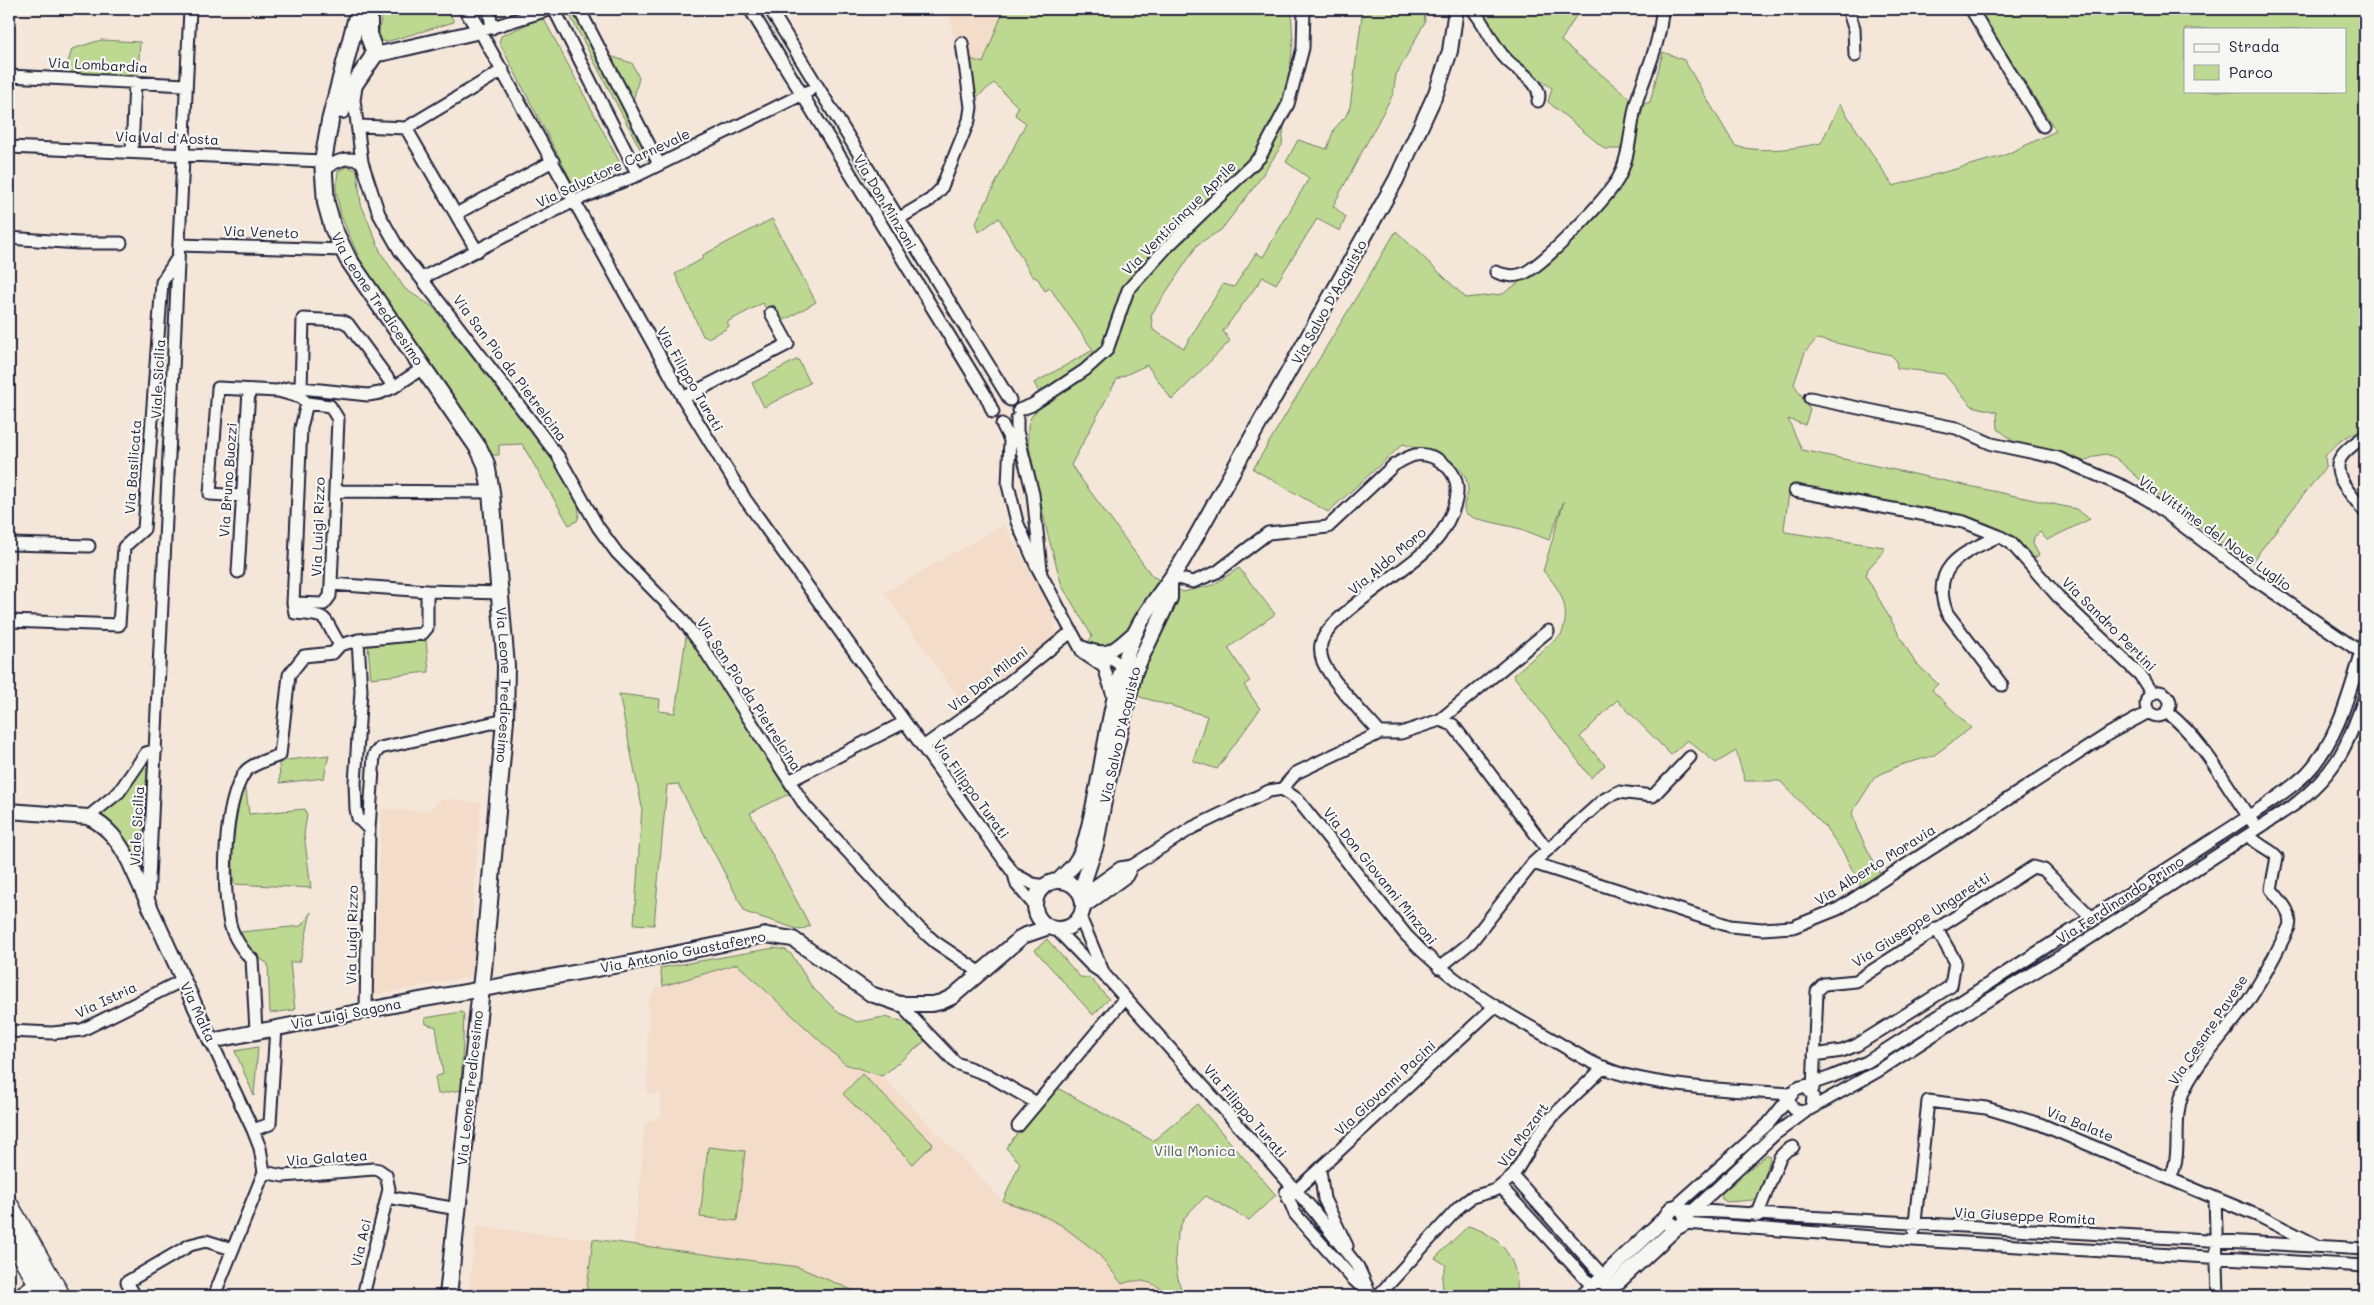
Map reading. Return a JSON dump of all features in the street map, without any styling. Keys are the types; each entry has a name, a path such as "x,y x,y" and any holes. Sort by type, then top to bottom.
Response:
{"main road":[{"path":"324,162 330,121 359,9"},
{"path":"324,162 346,98 370,54 369,9"},
{"path":"350,49 362,40 370,54"},
{"path":"350,49 354,63 370,54"},
{"name":"Via Leone Tredicesimo","path":"324,162 326,203 343,250 479,449 486,464 491,492 506,666 505,720 480,989 448,1296"},
{"path":"9,1205 38,1278"},
{"path":"9,1236 38,1278 61,1296"}],"street":[{"name":"Viale Sicilia","path":"148,903 190,9"},
{"path":"466,9 486,29"},
{"path":"486,29 489,9"},
{"path":"370,54 486,29 552,9 638,175"},
{"path":"579,9 659,164"},
{"name":"Via Don Minzoni","path":"750,9 986,396 996,420 1002,424 1010,440 1008,485 1017,522 1041,576 1071,632 1090,659 1104,666"},
{"name":"Via Don Minzoni","path":"770,9 1018,414 1017,431 1033,494 1041,576"},
{"name":"Via Venticinque Aprile","path":"1018,414 1085,370 1107,350 1128,290 1166,248 1260,157 1288,104 1303,48 1304,9"},
{"name":"Via Salvo D'Acquisto","path":"1080,904 1096,845 1138,628 1156,596 1172,579 1396,180 1436,93 1450,51 1456,9"},
{"path":"1472,9 1500,54 1536,86 1539,96 1538,101"},
{"path":"1496,272 1504,276 1514,276 1529,271 1597,207 1614,186 1626,160 1637,100 1645,82 1659,32 1662,9"},
{"path":"1848,9 1854,28 1856,56"},
{"path":"1971,9 2043,126"},
{"name":"Via Filippo Turati","path":"486,29 503,70 574,201 683,398 745,499 1014,874 1017,885 1035,909"},
{"path":"898,219 930,200 940,188 968,120 971,107 962,43"},
{"path":"358,126 406,128 503,70"},
{"name":"Via Lombardia","path":"9,76 186,85"},
{"name":"Via San Pio da Pietrelcina","path":"358,78 354,100 362,162 379,214 400,251 558,456 598,528 617,553 680,618 700,642 789,781 816,819 918,927 935,942 981,973"},
{"path":"132,152 135,82"},
{"name":"Via Salvatore Carnevale","path":"422,278 574,201 638,175 818,86"},
{"path":"406,128 477,251"},
{"name":"Via Val d'Aosta","path":"9,147 324,162"},
{"path":"324,162 331,165 344,159 352,158 362,162"},
{"path":"456,214 553,161"},
{"path":"9,238 78,243 121,242"},
{"name":"Via Veneto","path":"179,244 343,250"},
{"name":"Via Basilicata","path":"9,621 119,625 124,547 144,529 162,282 178,257"},
{"path":"683,398 788,344 771,313"},
{"path":"301,388 304,319 342,321 348,324 394,387"},
{"path":"242,496 210,494 218,388 277,390 301,388 368,395 380,393 394,387 423,368"},
{"name":"Via Bruno Buozzi","path":"238,572 249,390"},
{"path":"277,390 300,397 306,402 301,428 293,603 295,613 320,615 328,621 340,645"},
{"name":"Via Vittime del Nove Luglio","path":"1810,398 1956,428 1992,444 2058,458 2127,488 2150,501 2251,577 2363,654"},
{"path":"993,412 994,407 1001,401 1010,400"},
{"name":"Via Luigi Rizzo","path":"293,603 324,604 330,596 331,584 338,419 330,406 306,402"},
{"path":"1002,424 1010,424 1018,414"},
{"path":"2365,436 2345,452 2338,462 2342,482 2365,512"},
{"name":"Via Aldo Moro","path":"1172,579 1193,582 1217,572 1268,533 1328,528 1394,465 1404,459 1425,455 1444,464 1456,478 1458,488 1440,536 1334,624 1321,644 1321,656 1327,669 1380,733"},
{"path":"335,491 491,492"},
{"name":"Via Sandro Pertini","path":"1795,492 1964,522 1999,536 2011,544 2062,601 2140,675 2152,694"},
{"path":"1999,536 1965,553 1952,562 1942,584 1942,599 1947,613 2002,685"},
{"path":"9,544 89,546"},
{"name":"Via Salvo D'Acquisto","path":"1058,881 1073,866 1082,852 1114,699 1170,598 1172,579"},
{"path":"331,584 427,591 501,592"},
{"path":"256,1031 252,960 245,954 230,925 227,841 229,818 237,788 247,770 280,755 289,675 304,656 333,653 340,645 358,640 422,634 427,628 427,591"},
{"path":"1100,653 1113,649 1138,628"},
{"path":"1023,936 1052,928 1070,927 1080,904 1127,876 1132,866 1192,828 1269,791 1282,789 1296,773 1380,733 1401,733 1440,720 1548,631"},
{"name":"Via Don Milani","path":"923,747 981,705 1071,632"},
{"path":"358,640 361,690 355,783 356,809 358,818 369,829"},
{"name":"Via Ferdinando Primo","path":"1593,1293 1681,1216 1768,1124 1794,1092 1813,1082 1867,1062 2248,817 2306,774 2319,757 2360,678 2365,641"},
{"path":"1080,646 1112,658 1129,669"},
{"path":"1114,699 1104,666 1129,669"},
{"name":"Via Sandro Pertini","path":"2149,712 2146,705 2152,694 2159,692 2167,696 2170,705 2167,712 2194,738 2248,817 2250,835"},
{"name":"Via Ferdinando Primo","path":"1593,1293 1604,1277 1712,1192 1775,1134 1807,1111 1878,1072 1967,1013 2076,947 2250,835 2314,790 2346,749 2365,696"},
{"path":"2149,712 2156,716 2167,712"},
{"name":"Via Alberto Moravia","path":"1533,863 1714,922 1762,930 1793,926 1838,909 2110,733 2149,712"},
{"name":"Via Luigi Rizzo","path":"366,1010 369,829 372,760 376,751 389,746 505,720"},
{"path":"1440,720 1452,725 1547,849"},
{"path":"789,781 905,722"},
{"name":"Viale Sicilia","path":"88,817 119,792 146,753 156,750"},
{"path":"1439,968 1471,942 1533,863 1603,800 1618,792 1653,796 1690,758"},
{"name":"Via Don Giovanni Minzoni","path":"1282,789 1297,799 1406,935 1439,968 1494,1007 1586,1059 1624,1075 1687,1086 1794,1092"},
{"path":"9,811 88,817"},
{"name":"Via Malta","path":"88,817 98,822 114,836 129,862 254,1130 260,1148 264,1172"},
{"path":"2234,826 2250,835"},
{"name":"Via Cesare Pavese","path":"2170,1178 2175,1162 2177,1112 2182,1095 2190,1080 2240,1012 2284,938 2291,919 2271,889 2277,857 2274,852 2257,844 2250,835"},
{"name":"Via Giuseppe Ungaretti","path":"1813,1059 1817,991 1820,987 1824,984 1850,983 1856,980 2032,867 2044,870 2092,918"},
{"path":"1014,874 1033,884 1044,886 1058,881 1070,884 1080,904 1104,974"},
{"path":"1023,936 1035,909 1035,899 1044,886"},
{"path":"1035,909 1043,924 1052,928 1092,966 1104,974"},
{"path":"2104,910 2112,924"},
{"path":"1813,1059 1857,1045 1951,986 1955,961 1936,928"},
{"path":"2067,933 2076,947"},
{"name":"Via Antonio Guastaferro","path":"480,989 625,964 766,935 777,935 793,939 871,994 890,1002 932,1004 952,997 1023,936"},
{"name":"Via Filippo Turati","path":"1104,974 1280,1174 1292,1194"},
{"name":"Via Istria","path":"9,1031 52,1033 82,1030 183,980"},
{"name":"Via Luigi Sagona","path":"211,1041 480,989"},
{"path":"1018,1126 1125,998"},
{"path":"1960,1002 1967,1013"},
{"path":"904,1004 908,1013 956,1063 988,1075 1037,1103"},
{"name":"Via Giovanni Pacini","path":"1292,1194 1494,1007"},
{"path":"1943,1014 1950,1024"},
{"path":"254,1130 270,1124 276,1028"},
{"path":"1813,1059 1813,1104 1807,1111 1794,1109 1794,1092 1808,1076 1813,1059"},
{"name":"Via Mozart","path":"1378,1296 1459,1207 1472,1197 1501,1187 1513,1176 1538,1135 1553,1116 1604,1066"},
{"path":"1794,1092 1808,1089 1813,1096"},
{"name":"Via Balate","path":"1915,1225 1924,1120 1928,1101 1986,1108 2040,1124 2262,1217 2320,1247"},
{"path":"1757,1216 1780,1157 1786,1150 1793,1147"},
{"name":"Via Galatea","path":"264,1172 283,1176 379,1170 388,1179 387,1197"},
{"path":"1320,1170 1324,1199 1372,1296"},
{"path":"214,1296 264,1172"},
{"path":"1513,1176 1604,1277"},
{"path":"1501,1187 1593,1293"},
{"path":"1712,1192 1706,1204 1708,1208 1713,1211 1736,1215"},
{"path":"1292,1194 1358,1267"},
{"path":"1292,1194 1295,1214 1353,1279 1372,1296"},
{"path":"387,1197 458,1209"},
{"name":"Via Aci","path":"363,1296 387,1197"},
{"path":"2215,1198 2218,1296"},
{"path":"1681,1216 1784,1230 1913,1240 2365,1266"},
{"name":"Via Giuseppe Romita","path":"1681,1216 1757,1216 2365,1249"},
{"path":"1784,1230 1785,1218"},
{"path":"1913,1240 1915,1225"},
{"path":"1973,1243 1975,1228"},
{"path":"135,1296 127,1282 190,1245 206,1241 232,1249"},
{"path":"2318,1264 2320,1247"},
{"path":"17,1296 38,1278"}],"shaded area":[{"path":"948,9 1004,9 983,63 967,58 966,41 955,42"},
{"path":"1004,524 1054,616 1056,631 1049,645 966,708 884,593"},
{"path":"441,799 481,803 472,918 479,927 471,977 374,995 381,809 428,811"},
{"path":"737,964 845,1064 882,1076 1003,1201 1038,1213 1061,1225 1097,1252 1122,1284 1136,1281 1146,1282 1159,1288 1168,1296 866,1296 798,1267 634,1244 645,1123 662,1116 660,1093 647,1094 648,1000 658,987"},
{"path":"476,1226 593,1239 586,1296 468,1296"}],"green space":[{"path":"382,9 447,9 454,22 386,42 382,41 379,33"},
{"path":"1004,9 1291,9 1293,41 1282,145 1255,186 1221,230 1198,244 1151,315 1153,330 1184,348 1223,284 1234,287 1256,253 1263,257 1309,178 1286,162 1298,140 1327,149 1334,129 1346,116 1350,107 1362,15 1359,9 1424,9 1425,22 1396,75 1393,94 1333,206 1346,217 1340,231 1317,219 1276,284 1263,277 1223,331 1230,341 1172,400 1147,365 1117,379 1071,465 1152,576 1183,592 1213,585 1239,568 1275,614 1228,648 1250,681 1244,685 1260,709 1217,769 1193,761 1207,716 1140,697 1088,643 1092,636 1062,586 1047,532 1028,441 1028,428 1032,415 1045,403 1034,383 1093,350 1050,288 1045,291 1038,279 1032,276 999,218 979,232 976,222 1026,123 1015,115 1018,107 994,83 976,98 973,94 967,58 983,63"},
{"path":"1481,9 1580,9 1561,41 1632,100 1623,149 1605,149 1548,102 1552,88 1528,72 1504,51"},
{"path":"1978,9 2365,9 2365,428 2344,439 2325,456 2326,466 2250,564 2155,493 2116,458 2106,454 2095,456 2083,462 2013,441 1998,429 1997,412 1972,406 1944,374 1897,368 1896,360 1891,355 1817,339 1805,352 1794,384 1810,409 1805,425 1788,419 1802,450 2076,509 2090,519 2047,540 2040,532 2034,537 2033,544 2039,555 2035,558 2010,536 1988,524 1942,512 1795,486 1790,487 1785,532 1884,547 1884,551 1868,569 1866,576 1914,661 1938,684 1932,690 1971,728 1933,756 1900,765 1875,777 1852,813 1857,829 1880,874 1861,886 1843,852 1826,828 1780,781 1745,781 1736,751 1716,763 1687,740 1671,755 1617,700 1580,737 1605,765 1591,778 1513,675 1561,635 1564,626 1565,609 1563,600 1555,585 1543,571 1564,501 1549,540 1521,529 1474,518 1465,513 1464,504 1468,490 1466,479 1461,470 1454,463 1444,458 1403,444 1328,512 1253,469 1396,231 1466,298 1503,294 1527,276 1614,195 1628,162 1644,104 1650,102 1663,52 1684,60 1735,146 1756,149 1778,149 1821,143 1840,104 1893,186 2003,156 2056,131"},
{"path":"572,10 651,156 646,160 568,12"},
{"path":"541,18 545,21 621,165 620,170 581,189 575,188 499,42 501,36"},
{"path":"101,40 140,42 138,76 65,73 72,49"},
{"path":"609,57 632,63 639,78 633,101"},
{"path":"348,166 357,171 361,204 381,253 405,289 433,307 559,467 578,502 579,516 577,521 569,525 522,444 499,445 499,455 490,455 481,435 361,262 341,216 336,190 338,171"},
{"path":"772,219 816,302 783,321 774,305 766,309 763,303 727,322 729,326 726,329 708,338 703,336 675,274 704,258 703,255"},
{"path":"798,359 810,383 764,407 752,383"},
{"path":"686,637 689,637 789,794 750,813 810,926 800,930 745,912 678,784 667,785 654,925 634,924 642,807 619,694 660,699 659,711 675,713"},
{"path":"426,640 429,672 371,678 368,646"},
{"path":"329,755 324,778 280,783 279,761"},
{"path":"147,768 141,860 135,857 121,835 98,815 129,789 141,769"},
{"path":"242,790 246,790 249,814 305,809 307,815 304,834 311,888 234,884 234,837"},
{"path":"311,912 300,962 290,962 295,1010 270,1013 268,964 247,949 240,932 301,926"},
{"path":"1047,939 1080,977 1090,978 1109,999 1093,1015 1035,950"},
{"path":"774,948 786,950 792,955 812,987 839,1013 857,1022 884,1017 906,1022 925,1041 882,1076 845,1064 737,964 663,986 660,968"},
{"path":"461,1012 464,1014 461,1090 438,1094 435,1077 443,1074 436,1027 426,1024 425,1018"},
{"path":"258,1047 254,1096 235,1051"},
{"path":"862,1074 933,1144 913,1164 843,1094"},
{"name":"Villa Monica","path":"1054,1086 1153,1141 1197,1104 1276,1195 1249,1220 1206,1196 1189,1213 1184,1219 1177,1237 1175,1258 1178,1278 1184,1296 1168,1296 1159,1287 1147,1282 1135,1281 1122,1284 1097,1252 1061,1225 1038,1213 1003,1201 1020,1163 1006,1148"},
{"path":"708,1147 745,1151 737,1221 700,1217"},
{"path":"1766,1155 1769,1155 1770,1160 1758,1196 1754,1200 1727,1202 1722,1199 1721,1194"},
{"path":"1468,1226 1490,1236 1506,1252 1512,1261 1515,1272 1517,1296 1494,1296 1490,1292 1484,1296 1447,1296 1443,1292 1442,1278 1446,1265 1435,1258"},
{"path":"593,1239 798,1267 866,1296 586,1296"}]}
